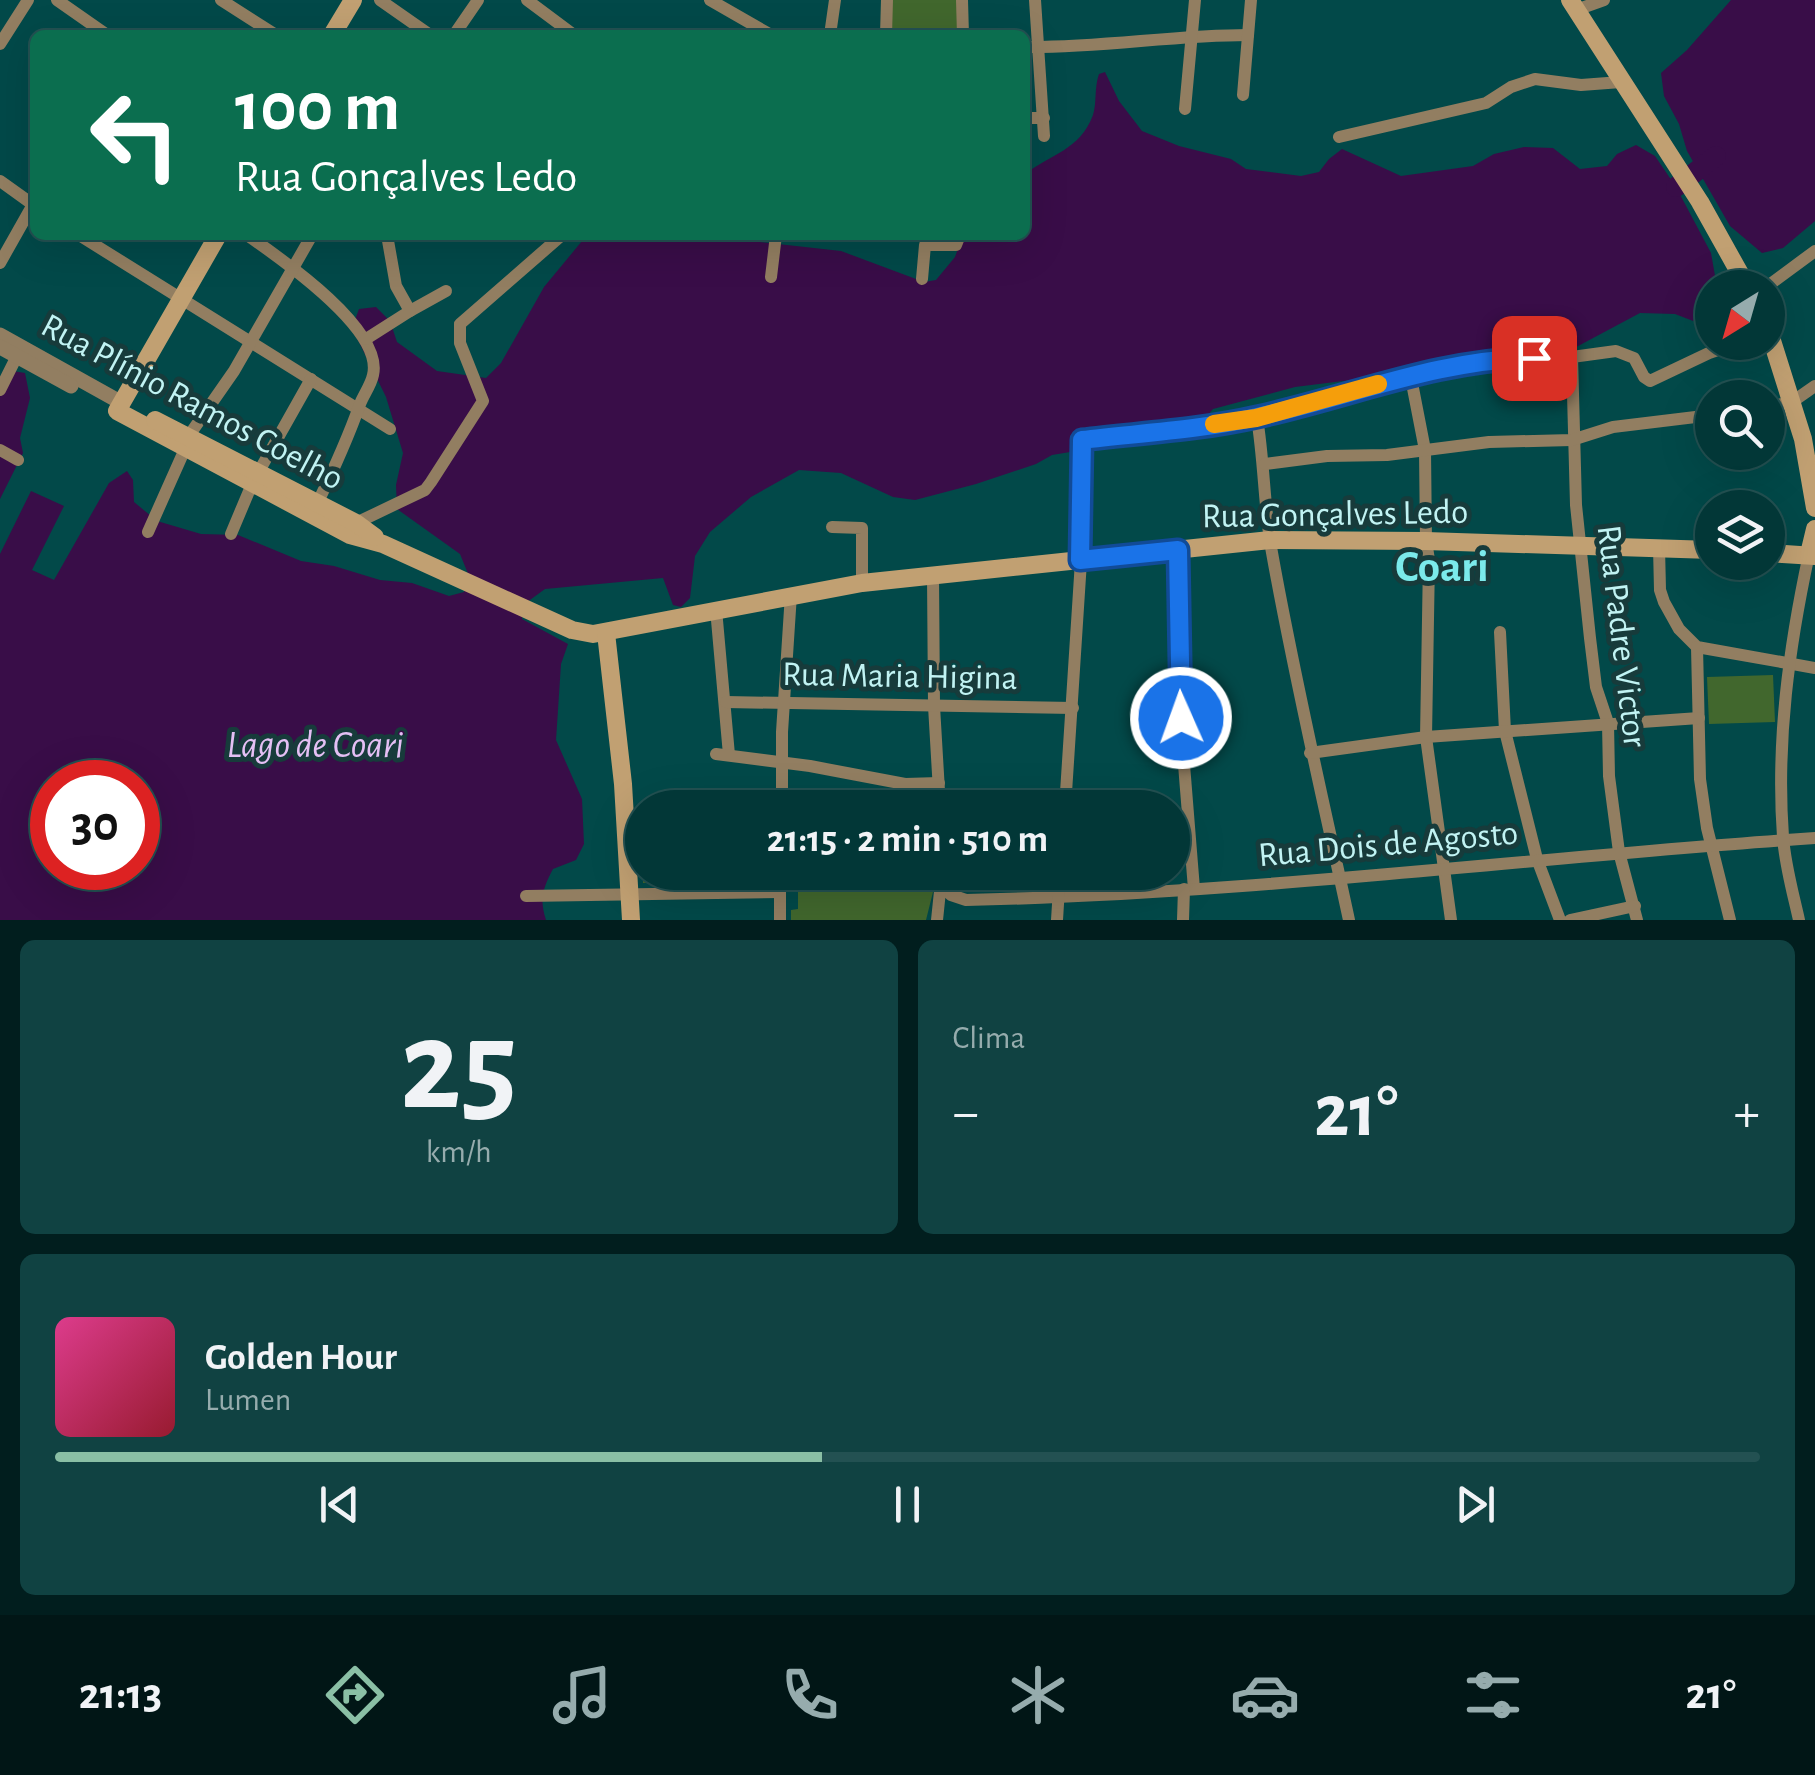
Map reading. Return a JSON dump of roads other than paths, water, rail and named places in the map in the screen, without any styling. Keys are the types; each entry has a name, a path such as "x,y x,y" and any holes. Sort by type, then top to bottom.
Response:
{"main road":[{"path":"335,30 353,0"},
{"path":"1573,5 1700,202 1738,270"},
{"path":"119,407 215,240"},
{"path":"1778,360 1809,437 1815,508"},
{"name":"Rua Plínio Ramos Coelho","path":"119,407 353,529"},
{"name":"Rua Plínio Ramos Coelho","path":"254,479 317,504 353,529"},
{"path":"353,529 572,630 606,633 623,784 631,920"},
{"path":"1785,553 1812,555 1815,529"},
{"name":"Rua Gonçalves Ledo","path":"606,633 862,583 1270,540 1695,549"}],"street":[{"path":"0,44 28,0"},
{"path":"57,0 100,30"},
{"path":"221,0 268,30"},
{"path":"380,0 423,30"},
{"path":"457,30 478,0"},
{"path":"526,0 567,30"},
{"path":"710,0 763,30"},
{"path":"831,30 835,0"},
{"path":"886,30 887,0"},
{"path":"962,0 963,30"},
{"path":"1035,0 1032,47 1044,136"},
{"path":"1185,109 1195,0"},
{"path":"1243,95 1251,0"},
{"path":"1573,5 1604,0"},
{"path":"1032,47 1142,42 1192,35 1248,35"},
{"path":"1339,137 1486,103 1511,87 1535,79 1581,85 1621,82"},
{"path":"1030,118 1044,118"},
{"path":"0,181 30,201"},
{"path":"0,263 30,211"},
{"path":"87,240 390,430"},
{"path":"254,240 294,268 352,323 366,339 374,372 317,504"},
{"path":"148,532 187,443 309,240"},
{"path":"388,240 396,286 410,311"},
{"path":"353,529 432,482 483,401 460,343 460,324 556,240"},
{"path":"770,277 775,240"},
{"path":"922,279 925,244 956,245 958,240"},
{"path":"1785,273 1815,251"},
{"path":"366,339 446,291"},
{"name":"Rua Plínio Ramos Coelho","path":"0,336 119,407"},
{"name":"Rua Plínio Ramos Coelho","path":"0,348 119,407"},
{"path":"1066,790 1080,560 1082,440 1256,418 1356,389 1500,358 1572,357 1616,351 1634,358 1650,381 1695,359"},
{"path":"0,390 16,356"},
{"name":"Rua Padre Victor","path":"1572,357 1572,440 1596,686 1608,724 1609,776 1619,852 1636,913"},
{"path":"1411,378 1425,450 1426,541 1430,560 1426,737 1451,920"},
{"path":"230,534 254,479 311,379"},
{"path":"1785,403 1815,386"},
{"path":"1264,464 1489,442 1572,440 1613,427 1695,417"},
{"path":"1256,418 1270,540 1310,753 1349,920"},
{"path":"0,450 18,460"},
{"path":"832,526 862,528 862,583"},
{"path":"1658,547 1664,602 1679,630 1697,647 1815,668"},
{"path":"1178,550 1185,790"},
{"path":"1798,920 1783,840 1782,781 1788,664 1812,555"},
{"path":"933,576 939,790"},
{"path":"782,790 791,594"},
{"path":"716,610 726,702 722,754 905,784 939,783"},
{"path":"1500,632 1505,731 1537,860 1560,920"},
{"path":"1697,647 1700,779 1730,920"},
{"name":"Rua Maria Higina","path":"726,702 1073,708"},
{"path":"1310,753 1426,737 1699,718"},
{"name":"Rua Dois de Agosto","path":"1190,889 1340,880 1619,852 1815,838"},
{"path":"937,919 942,890"},
{"name":"Rua Dois de Agosto","path":"945,890 966,900 1170,890"},
{"path":"1057,920 1058,890"},
{"path":"1184,920 1189,890"},
{"path":"526,896 780,892 780,920"},
{"name":"Rua Dois de Agosto","path":"937,919 966,900"},
{"path":"1570,920 1636,913"}],"water":[{"path":"1731,0 1815,0 1815,221 1783,248 1762,253 1730,226 1687,151 1679,124 1664,96 1661,73"},
{"name":"Lago de Coari","path":"1105,72 1119,101 1142,131 1179,146 1231,159 1246,169 1301,176 1319,172 1342,149 1401,176 1473,166 1494,154 1524,147 1553,148 1580,169 1607,166 1617,154 1636,145 1655,156 1676,187 1711,253 1714,270 1695,270 1695,322 1675,314 1640,313 1565,353 1552,369 1526,373 1488,359 1454,356 1359,379 1295,387 1213,409 1190,435 1165,442 1148,439 1052,455 976,484 915,500 893,497 841,473 799,470 751,497 710,532 695,556 690,598 681,607 673,605 663,578 545,589 523,605 522,619 568,644 561,664 556,740 582,799 584,844 576,860 553,869 543,900 546,920 0,920 0,554 31,491 64,506 32,570 54,580 109,483 127,471 133,480 134,502 157,521 201,534 238,535 301,561 380,580 412,583 449,596 464,592 469,576 460,554 397,509 396,485 403,453 386,397 352,328 359,309 376,307 390,321 397,342 437,371 486,378 501,363 544,287 583,240 741,240 841,251 924,282 936,280 955,257 961,240 1030,240 1030,171 1081,136 1095,106 1099,74"},
{"path":"13,371 25,373 30,398 20,438 23,453 0,499 0,379"}],"waterway":[{"path":"1676,187 1716,156"}],"district":[{"name":"Coari","path":"1442,565"}]}
